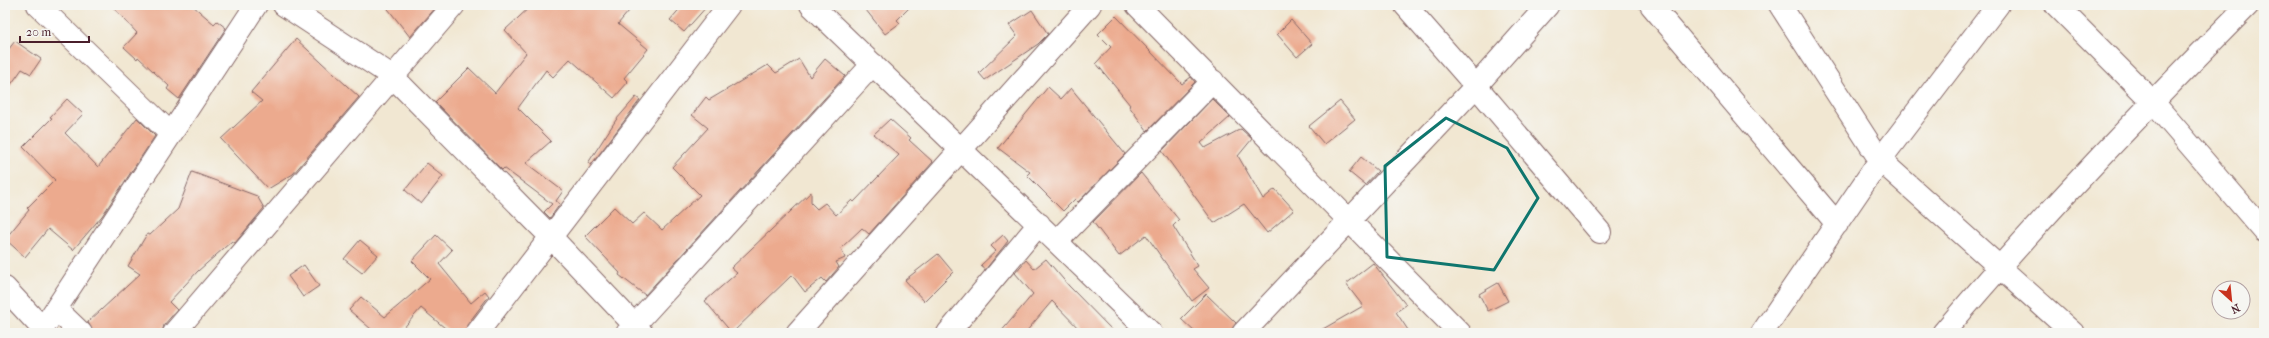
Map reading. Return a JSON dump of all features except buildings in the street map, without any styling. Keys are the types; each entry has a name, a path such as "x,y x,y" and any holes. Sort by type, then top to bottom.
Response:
{"street":[{"path":"38,5 171,134"},
{"path":"5,288 41,331 256,5"},
{"path":"284,5 392,76 551,237 634,330 873,64"},
{"path":"174,333 454,5"},
{"path":"477,333 729,5"},
{"path":"811,5 1151,333"},
{"path":"797,333 1090,5"},
{"path":"1137,5 1460,333"},
{"path":"1405,5 1600,232"},
{"path":"1243,333 1476,86 1548,5"},
{"path":"1651,5 1837,224"},
{"path":"1780,5 1880,160 2073,333"},
{"path":"1766,331 1880,160 1998,5"},
{"path":"2056,5 2152,102 2264,231"},
{"path":"1943,333 1998,267 2152,102 2248,5"},
{"path":"1057,241 1213,81"},
{"path":"948,333 1039,224"},
{"path":"56,309 81,333"}],"highlighted area":[{"path":"1446,118 1507,148 1538,198 1494,270 1387,257 1385,166"}]}
